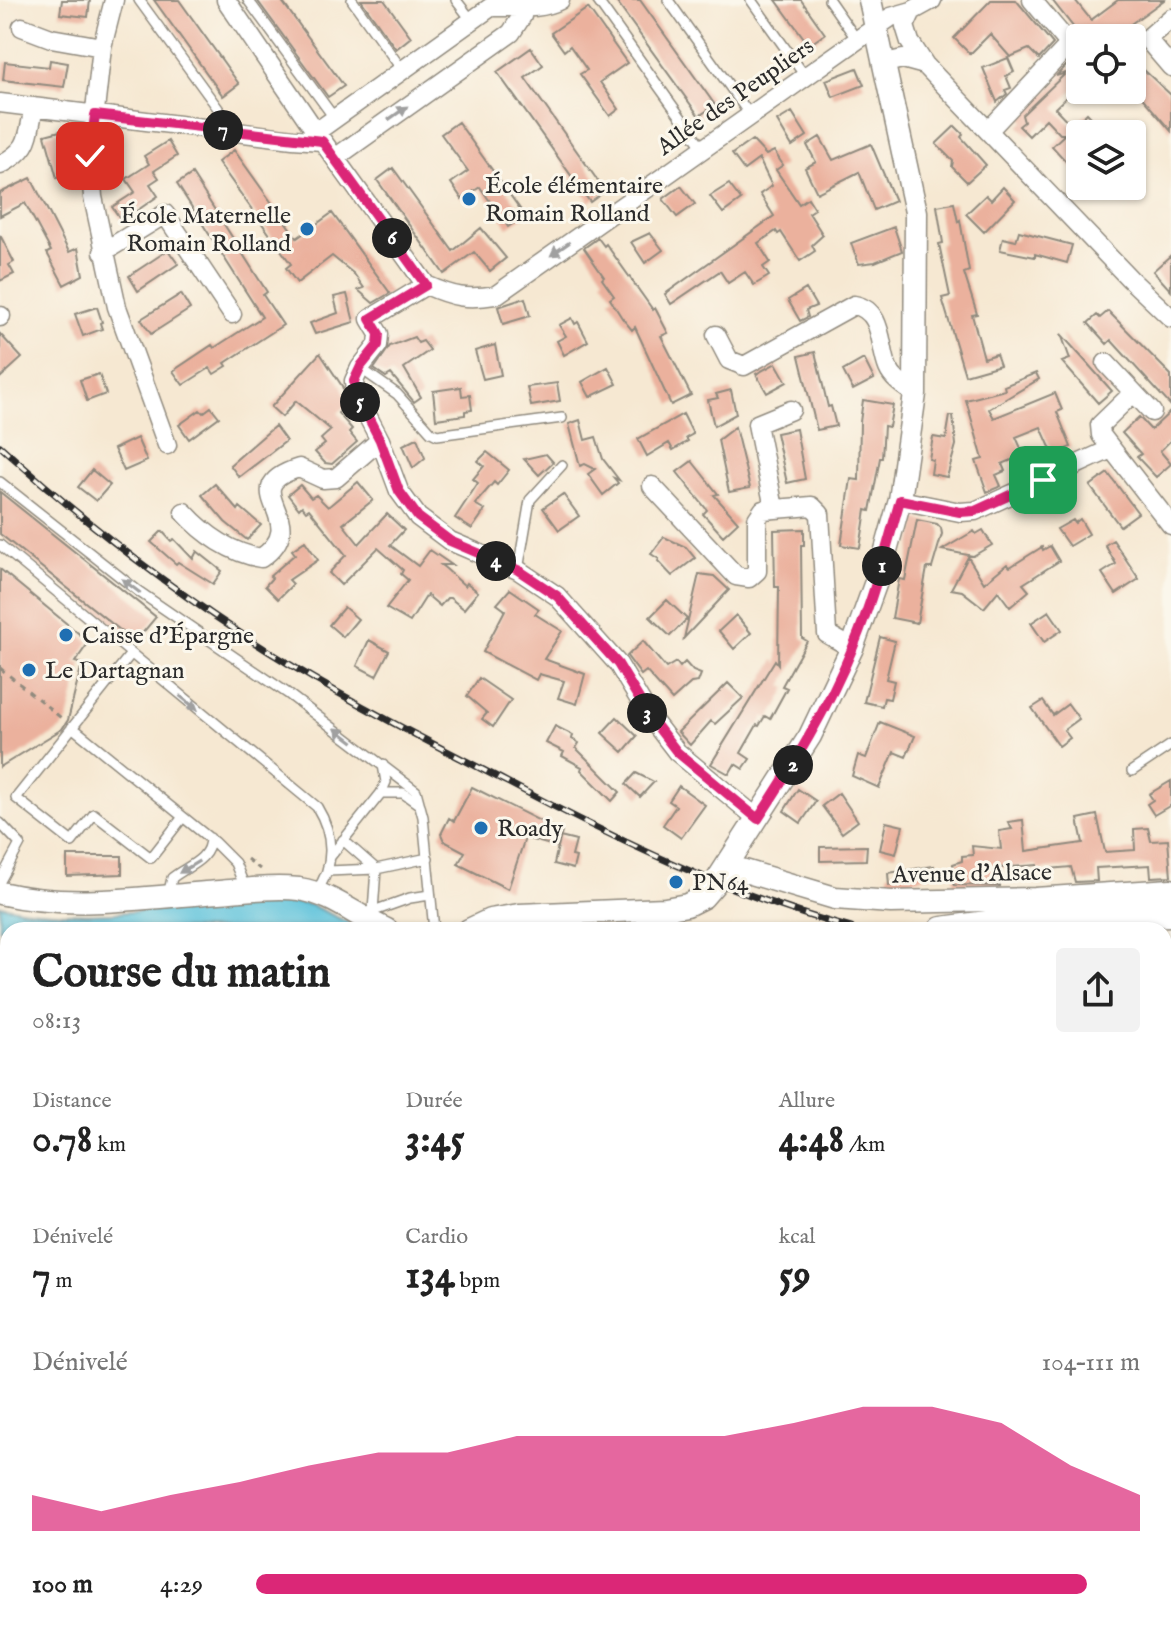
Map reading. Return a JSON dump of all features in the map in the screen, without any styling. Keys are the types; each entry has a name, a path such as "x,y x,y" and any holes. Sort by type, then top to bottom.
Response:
{"main road":[{"path":"1002,922 1040,917 1171,913"}],"street":[{"path":"114,0 102,47 90,156 93,197 117,307 167,445"},
{"path":"0,103 234,132 319,136 335,119 491,7 522,3 543,8 560,0"},
{"path":"486,922 519,915 665,909 687,905 703,897 728,866 810,736 852,648 881,568 900,500 915,394 916,212 885,63 871,34 870,0"},
{"name":"Allée des Peupliers","path":"426,285 448,295 471,299 496,295 702,147 871,34 891,17 912,11 932,0"},
{"path":"988,131 1067,47 1065,39 1032,0"},
{"path":"237,2 319,136 426,285 370,319 379,334 378,345 354,381 355,392 380,440 399,491 418,517 450,541 518,570 557,596 618,664 650,717 677,752 752,828 777,879"},
{"path":"335,158 511,33 522,16 522,3"},
{"path":"912,11 905,26 920,57"},
{"path":"1171,18 1147,39 1171,67"},
{"path":"22,27 51,38 102,47"},
{"path":"871,34 893,35 920,57 1171,318"},
{"path":"885,63 920,57"},
{"path":"0,165 19,154 26,141 34,107"},
{"path":"103,252 165,214 232,314"},
{"path":"716,335 729,360 744,366 854,305 862,307 872,315 881,336 888,368 899,383 915,394"},
{"path":"1106,363 1152,412"},
{"path":"1133,393 1100,425 1101,435 1171,525"},
{"path":"774,508 757,424 791,410"},
{"path":"184,512 200,529 243,555 261,558 275,548 282,534 282,524 270,497 274,482 283,472 299,468 323,479 336,478 380,440"},
{"path":"900,500 960,512 975,511 1111,449"},
{"path":"652,486 736,576 749,578 757,571 757,519 763,510 812,506 820,514 827,634 852,648"},
{"name":"Avenue d'Alsace","path":"728,866 835,898 891,902 1035,899 1171,890"},
{"path":"0,893 46,901 86,902 299,889 332,899 375,922"}],"lane":[{"path":"139,0 234,132"},
{"path":"352,0 403,71"},
{"path":"456,0 472,21"},
{"path":"597,0 702,147"},
{"path":"668,0 750,115"},
{"path":"751,0 805,76"},
{"path":"829,0 871,34"},
{"path":"237,2 335,119"},
{"path":"360,368 390,388 437,435 562,418"},
{"path":"518,570 530,500 562,465"},
{"path":"0,482 156,604 287,693 416,791 428,858 433,922"},
{"path":"0,545 317,807 325,820 330,857 328,871 314,894"},
{"path":"130,655 16,798 72,842 94,814 151,858 183,817"},
{"path":"72,727 210,838 235,863 246,890"},
{"path":"1132,771 1171,745"},
{"path":"330,857 381,793 386,782 383,765"},
{"path":"381,793 403,793 420,805"},
{"path":"0,823 20,844 0,881"},
{"path":"168,896 172,878 201,859 210,845 210,838"},
{"path":"343,840 376,869 377,922"},
{"path":"328,871 376,869 428,858"},
{"path":"378,922 410,898 430,895"}],"path":[{"path":"0,668 67,723 62,730"},
{"path":"241,853 261,870"}],"water":[{"path":"270,899 311,905 347,922 0,922 0,905 67,913 135,912"}],"building":[{"path":"62,0 90,0 88,17 60,14"},
{"path":"154,0 179,0 239,84 223,96"},
{"path":"257,0 281,0 344,86 328,97"},
{"path":"361,0 384,0 411,37 396,49"},
{"path":"615,0 640,0 715,105 699,116"},
{"path":"776,0 801,0 825,34 809,45"},
{"path":"991,0 1016,0 1053,44 1039,59 1029,49 1010,57 990,34 970,54 954,38"},
{"path":"1052,0 1075,0 1091,20 1118,0 1164,0 1131,24 1071,24"},
{"path":"588,8 627,63 600,82 619,109 610,116 580,74 587,70 570,46 564,51 551,33"},
{"path":"531,48 543,65 525,78 605,191 590,202 497,72"},
{"path":"1008,58 1014,72 1006,76 1011,88 1005,90 1007,94 997,102 983,68"},
{"path":"50,60 68,63 64,87 3,80 5,62 49,67"},
{"path":"857,68 864,85 833,97 826,80"},
{"path":"1146,72 1171,95 1171,131 1146,102"},
{"path":"1066,73 1066,97 1055,108 1066,120 1066,162 1052,146 1065,134 1060,134 1046,119 1029,136 1019,126 1024,122 1022,115"},
{"path":"792,112 807,136 792,146 777,121"},
{"path":"1087,113 1094,120 1080,120"},
{"path":"458,122 525,216 508,227 480,187 462,199 451,183 468,171 441,134"},
{"path":"955,126 986,165 967,182 952,167 953,161 936,144"},
{"path":"60,131 72,174 57,178 45,135"},
{"path":"820,137 833,160 871,144 895,201 874,210 859,172 817,193 805,168 816,162 807,145"},
{"path":"752,140 766,155 774,151 783,165 776,170 799,204 808,198 815,209 809,213 823,235 812,245 815,251 800,261 781,232 778,234 776,231 758,243 770,262 763,267 769,276 754,285 745,272 728,283 720,271 671,304 665,294 774,216 760,194 772,186 759,159 744,170 732,154"},
{"path":"168,141 177,156 154,171 159,178 150,184 158,196 122,221 112,207 135,192 126,179 149,164 144,156"},
{"path":"234,150 297,238 332,213 390,293 373,303 358,290 364,288 354,274 332,256 297,283 286,268 291,264 218,162"},
{"path":"393,168 453,251 481,228 506,258 490,271 474,252 444,274 377,180"},
{"path":"192,174 267,292 263,295 283,325 225,363 227,366 214,374 210,368 183,385 173,371 262,317 177,184"},
{"path":"31,178 69,252 78,248 83,275 64,285 47,253 51,251 25,203 0,216 0,193"},
{"path":"729,184 741,200 723,213 710,196"},
{"path":"681,186 695,204 677,217 663,199"},
{"path":"1003,187 1015,200 984,232 966,214 986,195 991,200"},
{"path":"954,203 969,271 964,273 977,314 972,315 984,358 996,354 1000,365 965,375 942,298 950,296 939,244 943,243 937,206"},
{"path":"894,227 902,251 875,262 859,264 851,243"},
{"path":"1019,231 1072,245 1067,263 1035,254 1035,257 1000,250 1003,238 1016,241"},
{"path":"650,233 663,250 645,263 631,242"},
{"path":"0,235 14,262 9,265 14,274 0,281"},
{"path":"598,238 604,246 606,244 653,310 655,308 668,333 661,336 691,395 671,405 635,327 632,330 622,318 610,299 614,296 602,279 604,277 584,248"},
{"path":"168,250 178,264 138,291 129,276"},
{"path":"1171,255 1171,291 1153,271"},
{"path":"806,289 816,306 806,310 808,317 800,321 788,300"},
{"path":"181,294 190,309 151,334 141,319"},
{"path":"347,294 354,322 315,334 310,323 338,313 334,297"},
{"path":"525,298 530,316 503,324 498,307"},
{"path":"97,307 102,329 83,336 75,314"},
{"path":"1108,311 1171,375 1171,406 1111,340 1107,344 1088,323"},
{"path":"572,318 575,324 578,322 588,341 564,355 557,341 566,336 559,325"},
{"path":"0,334 22,358 0,378"},
{"path":"1061,334 1112,391 1098,403 1062,362 1070,359"},
{"path":"414,337 418,343 423,341 430,350 404,368 421,397 414,402 391,374 386,377 374,369 390,346"},
{"path":"495,345 501,375 483,379 475,351"},
{"path":"815,352 828,407 831,406 836,426 817,430 799,356"},
{"path":"320,353 342,386 348,404 338,413 352,429 349,432 357,442 332,464 325,463 315,452 325,444 321,439 331,430 296,401 282,417 271,407"},
{"path":"864,359 874,379 853,390 843,371"},
{"path":"776,363 787,382 767,393 756,374"},
{"path":"608,367 617,384 590,397 582,382"},
{"path":"1036,373 1039,379 989,409 994,418 1055,393 1062,410 1057,412 1071,447 1053,454 1041,427 1016,437 1024,455 1002,464 1005,471 996,475 1001,486 987,492 976,461 983,459 966,400 1005,390 1004,386"},
{"path":"99,374 106,394 87,401 80,380"},
{"path":"557,383 560,401 531,406 527,387"},
{"path":"461,387 462,396 470,395 472,410 465,411 465,415 436,419 433,391"},
{"path":"731,390 736,414 714,426 708,400"},
{"path":"863,400 893,405 889,427 884,426 882,458 870,511 866,510 860,548 841,545 851,479 859,480"},
{"path":"211,407 219,417 189,439 179,425 200,410 203,413"},
{"path":"1171,411 1171,440 1160,451 1171,464 1156,477 1137,457 1141,454 1122,433 1139,417 1151,430"},
{"path":"683,414 693,434 686,438 688,441 673,450 669,443 647,456 638,439"},
{"path":"950,416 953,416 956,445 947,477 931,474 933,460 929,459 933,437 946,439"},
{"path":"580,420 585,440 596,437 603,459 619,480 614,478 618,483 603,495 588,474 595,469 585,464 580,466 569,424"},
{"path":"275,426 286,441 239,477 230,465"},
{"path":"735,427 750,488 729,492 718,440"},
{"path":"796,429 805,479 787,483 776,433"},
{"path":"137,438 147,461 124,471 114,449"},
{"path":"417,438 425,458 413,468 403,445"},
{"path":"487,452 509,470 475,504 485,510 472,529 455,518 478,483 473,479 484,466 478,461"},
{"path":"546,454 553,462 539,475 524,459"},
{"path":"692,461 718,494 714,495 738,522 723,536 703,514 707,510 677,472"},
{"path":"92,470 110,485 96,501 78,487"},
{"path":"1108,473 1138,513 1120,526 1090,486"},
{"path":"358,482 373,500 343,524 359,544 387,514 404,530 390,545 418,566 430,550 452,565 441,565 465,586 467,583 478,592 464,609 450,598 440,606 427,595 410,622 386,608 408,580 401,574 403,570 378,548 341,585 329,573 346,555 309,509 306,511 302,506 299,509 288,495 300,485 311,498 316,495 328,507"},
{"path":"215,484 238,510 240,507 261,525 247,540 225,522 202,495"},
{"path":"0,492 156,617 135,642 0,534"},
{"path":"563,494 579,516 559,530 543,508"},
{"path":"1080,519 1089,534 1069,546 1057,529"},
{"path":"917,520 937,524 942,534 932,568 927,568 917,623 892,618 899,579 905,580"},
{"path":"804,529 804,545 801,545 802,638 807,641 782,686 787,688 770,719 765,716 757,725 741,753 750,759 743,769 735,764 729,774 711,764 775,660 778,664 779,587 775,587 774,530"},
{"path":"983,530 992,545 973,556 942,550 974,531 976,534"},
{"path":"162,531 193,559 197,551 222,571 213,584 178,562 176,564 151,542"},
{"path":"664,537 686,547 695,558 672,576 651,554"},
{"path":"1113,540 1139,579 1116,594 1102,573 1116,564 1105,545"},
{"path":"305,541 318,560 289,580 293,584 278,599 265,586 272,578 270,576 295,554 292,550"},
{"path":"1050,546 1059,561 1023,584 1029,591 1010,607 998,591 984,608 962,591 951,589 968,557 984,583 1007,564 1010,567 1042,547 1043,550"},
{"path":"0,569 89,642 75,662 82,664 68,720 62,729 0,767"},
{"path":"699,574 714,576 729,590 684,638"},
{"path":"510,589 539,609 535,614 562,631 544,659 585,674 577,704 558,698 564,681 539,674 536,680 483,652 505,610 497,604"},
{"path":"667,600 687,619 670,636 650,617"},
{"path":"344,607 358,619 343,637 329,625"},
{"path":"1049,611 1062,630 1044,642 1031,623"},
{"path":"736,615 751,633 734,649 719,631"},
{"path":"880,637 895,641 886,679 894,681 890,699 884,698 882,706 864,702"},
{"path":"369,640 389,651 376,676 357,666"},
{"path":"643,641 666,668 676,662 680,667 685,662 701,674 698,682 691,683 672,700 646,671 641,675 627,656"},
{"path":"479,678 511,700 493,727 482,719 487,713 467,696"},
{"path":"728,683 743,698 715,724 711,721 690,745 678,732"},
{"path":"1043,701 1053,715 1068,704 1079,719 1064,730 1070,738 1059,746 1032,708"},
{"path":"617,717 637,736 623,752 602,733"},
{"path":"880,722 915,736 906,757 894,752 879,788 852,776 858,755 866,758"},
{"path":"555,726 573,735 572,739 579,743 576,748 620,792 612,801 581,770 582,767 562,756 564,752 546,743"},
{"path":"636,773 654,782 640,797 626,784"},
{"path":"1171,781 1171,805 1154,815 1147,804 1153,800 1149,794"},
{"path":"679,786 705,805 681,838 663,825 676,806 669,801"},
{"path":"472,787 562,832 558,847 525,838 508,889 458,864 465,852 444,841 441,834 449,818 454,821"},
{"path":"798,789 816,801 801,823 784,811"},
{"path":"839,793 858,821 842,833 822,806"},
{"path":"1097,815 1105,852 1135,850 1134,829 1148,828 1151,841 1168,840 1171,876 1151,877 1150,865 1096,868 1097,881 1075,882 1071,867 1037,870 1037,865 999,868 1000,886 954,885 953,864 962,861 962,856 973,855 972,846 1001,849 999,831 1012,829 1008,822 1023,820 1026,851 1083,843 1078,819"},
{"path":"886,822 903,826 896,854 880,850"},
{"path":"560,837 576,841 573,869 554,864"},
{"path":"867,846 866,860 820,861 820,847"},
{"path":"67,856 122,856 122,874 67,876"},
{"path":"934,866 936,874 889,886 888,873"}],"railway":[{"path":"0,446 103,534 176,589 251,640 343,695 632,845 718,883 830,922"}],"place":[{"name":"École élémentaire Romain Rolland","path":"469,199"},
{"name":"École Maternelle Romain Rolland","path":"307,229"},
{"name":"Caisse d'Épargne","path":"66,635"},
{"name":"Le Dartagnan","path":"29,670"},
{"name":"Roady","path":"481,828"},
{"name":"PN64","path":"676,882"}],"route":[{"path":"90,156 95,115 322,141 426,285 370,319 379,334 378,345 361,366 354,381 355,392 380,440 399,491 418,517 450,541 518,570 557,596 618,664 650,717 677,752 758,819 810,736 852,648 881,568 900,500 960,512 975,511 1043,480"}]}
